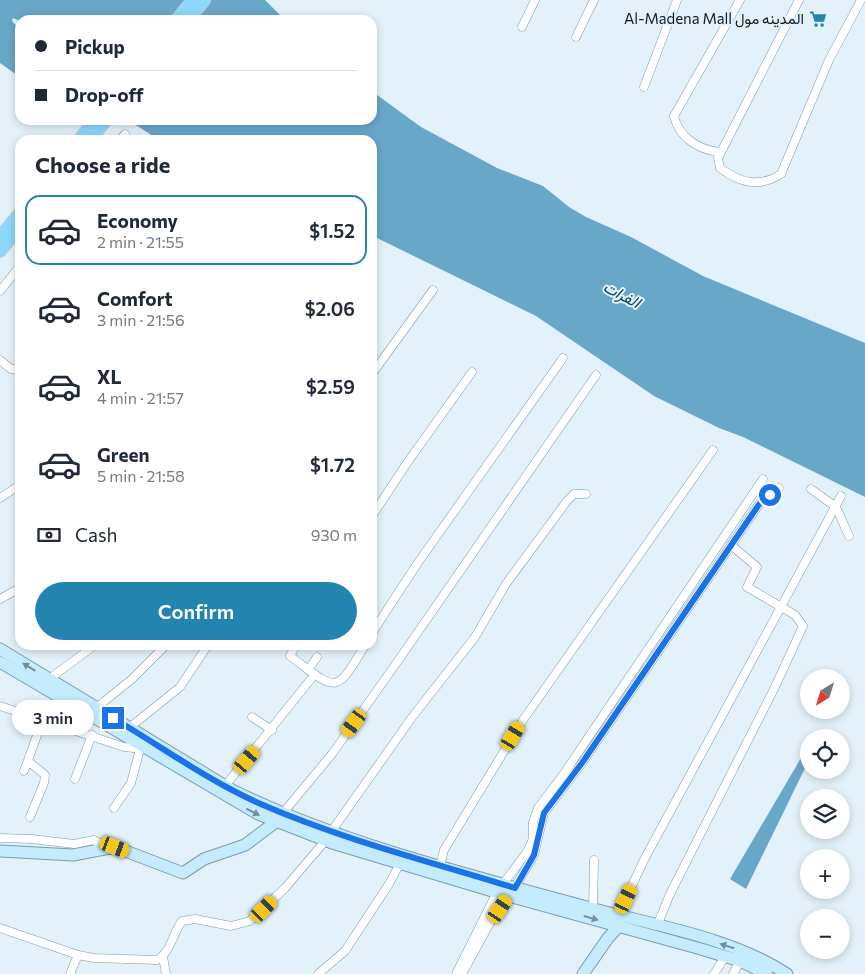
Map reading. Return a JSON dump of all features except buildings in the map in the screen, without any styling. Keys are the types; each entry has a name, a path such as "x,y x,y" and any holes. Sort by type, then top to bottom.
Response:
{"main road":[{"path":"181,15 193,0"},
{"path":"192,15 204,0"},
{"path":"83,135 91,125"},
{"path":"94,135 102,125"},
{"path":"0,237 15,219"},
{"path":"0,252 15,233"},
{"path":"0,649 129,728 174,761 258,814 280,817"},
{"path":"0,662 142,749 174,761 225,786 280,817 400,863 434,867"},
{"path":"0,851 73,855 115,847 183,873 204,859 245,845 280,817"},
{"path":"329,836 506,890 619,921 740,961 767,974"},
{"path":"506,890 593,909 619,921 657,926 736,949 787,974"},
{"path":"583,974 619,921"}],"street":[{"path":"522,27 535,0"},
{"path":"576,37 594,0"},
{"path":"644,87 678,0"},
{"path":"720,152 706,150 691,142 677,127 674,116 740,0"},
{"path":"799,0 720,152 718,158 720,168 737,179 758,183 768,181 781,174 830,60 861,0"},
{"path":"0,291 15,272"},
{"path":"377,367 433,290"},
{"path":"377,625 417,564 563,358"},
{"path":"0,360 12,369 15,369"},
{"path":"377,508 472,372"},
{"path":"280,817 332,754 596,375"},
{"path":"434,867 523,720 713,450"},
{"path":"456,974 527,852 533,839 533,822 538,808 563,775 763,479"},
{"path":"0,498 15,488"},
{"path":"462,974 506,890 534,855 544,813 582,763 760,503 779,488"},
{"path":"811,489 836,507 848,536"},
{"path":"166,974 163,957 174,931 182,921 195,919 231,926 250,921 285,888 329,836 412,716 474,637 506,584 567,501 574,494 586,494"},
{"path":"619,921 645,858 841,496"},
{"path":"657,926 670,894 775,687 803,626 795,615 747,587 757,567 731,545"},
{"path":"0,599 15,591"},
{"path":"49,679 88,650"},
{"path":"96,708 132,679 161,650"},
{"path":"129,728 180,687 205,650"},
{"path":"293,650 290,656 326,682 339,684 346,678 362,650"},
{"path":"225,786 272,730 312,672 317,657"},
{"path":"0,706 124,747 142,749 131,783 114,808"},
{"path":"252,717 272,730"},
{"path":"24,771 29,762 43,719"},
{"path":"75,779 92,735"},
{"path":"29,762 45,775 44,783 30,818"},
{"path":"0,838 74,844 94,840 107,847"},
{"path":"38,853 44,841"},
{"path":"593,909 594,860"},
{"path":"318,974 345,951 389,884 400,863"},
{"path":"0,928 78,955 94,958 157,960 163,957"},
{"path":"70,974 78,955"},
{"path":"714,974 725,957"},
{"path":"733,974 740,961"}],"water":[{"path":"0,0 265,0 280,15 15,15 15,19 13,18 12,21 15,24 15,74 0,63"},
{"name":"الفرات","path":"377,95 421,127 497,168 543,186 569,207 586,217 631,237 703,276 865,343 865,497 654,396 536,316 377,238 377,135 151,135 136,125 377,125"},
{"path":"800,760 800,778 746,889 730,879"}],"place":[{"name":"Al-Madena Mall المدينه مول","path":"818,19"}],"route":[{"path":"113,718 232,790 261,804 325,830 515,888 534,855 538,843 540,823 544,813 582,763 760,503 770,495"}]}
